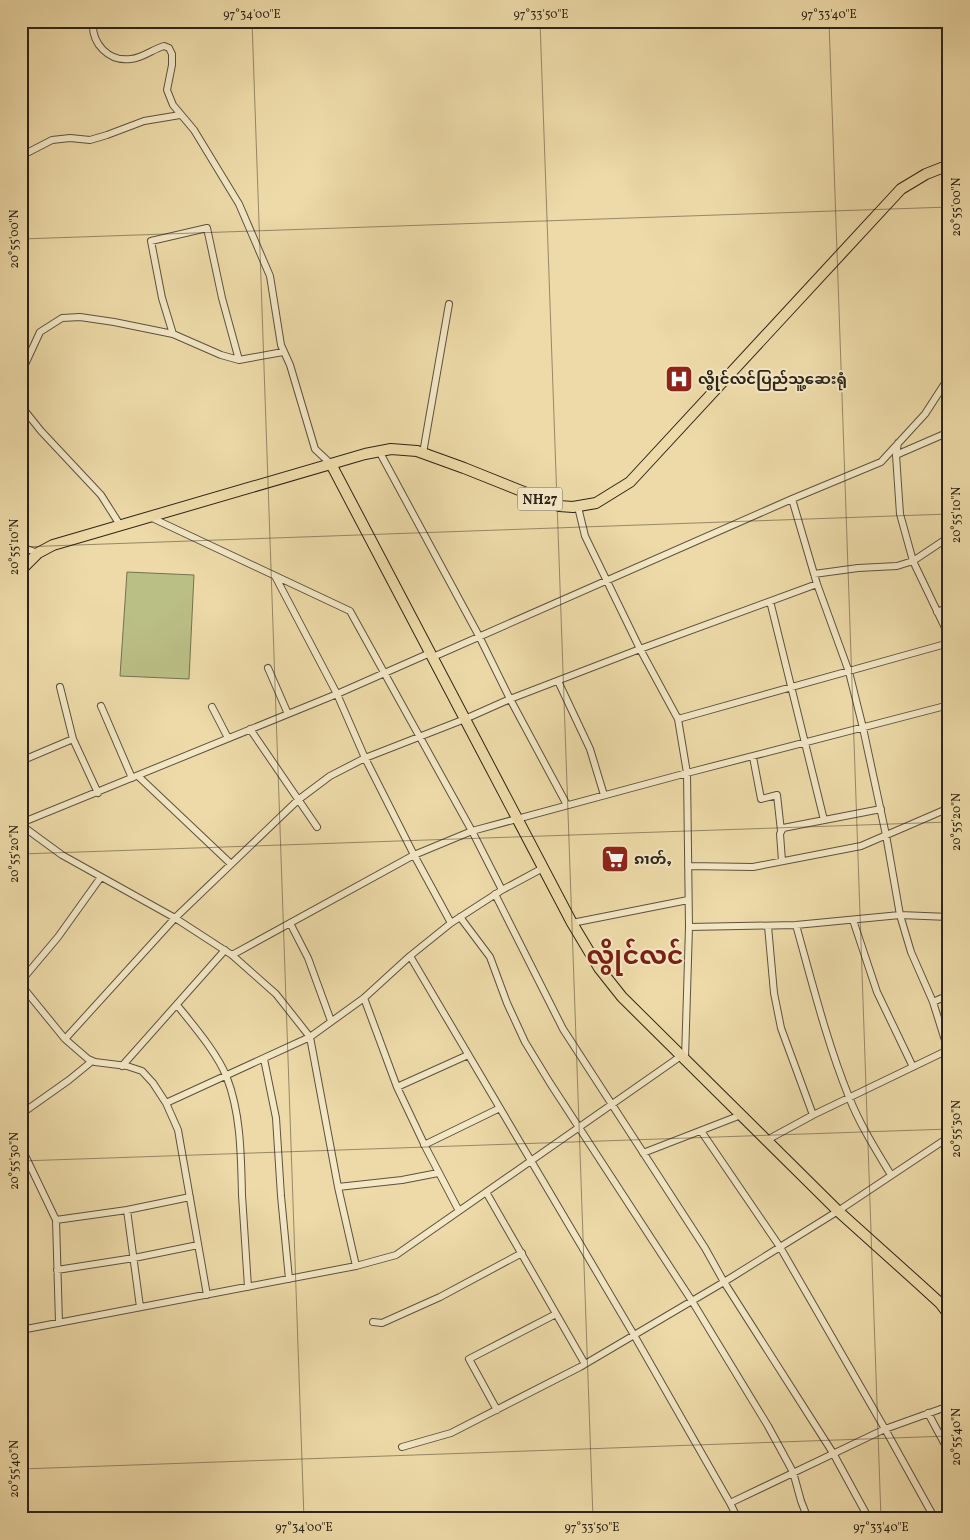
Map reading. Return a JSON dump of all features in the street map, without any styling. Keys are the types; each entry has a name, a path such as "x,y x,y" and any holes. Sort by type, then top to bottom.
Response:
{"highway":[{"name":"NH27","path":"21,570 38,553 53,545 380,451 405,449 423,453 559,506 578,507 596,503 630,482 901,189 926,174 949,165"},
{"path":"331,464 572,923 599,968 622,997 683,1058 838,1211 940,1303 949,1315"}],"street":[{"path":"93,21 95,40 102,49 114,56 133,59 164,46 169,48 172,54 172,65 167,90 180,116 194,130 243,213 270,276 283,352 290,365 315,449 331,464"},
{"path":"21,156 52,140 70,138 90,140 107,136 144,121 180,116"},
{"path":"173,334 162,298 151,241 207,228 222,298 239,360"},
{"path":"423,453 448,304"},
{"path":"21,373 40,332 62,318 80,317 173,334 221,355 239,360 264,357 283,352"},
{"path":"21,824 479,636 881,462 924,414 949,377"},
{"path":"21,406 101,495 120,525"},
{"path":"896,455 949,432"},
{"path":"898,443 896,455 900,514 913,561 949,636"},
{"path":"380,451 567,805"},
{"path":"767,1140 849,1097 948,1052 946,1035 911,952 900,916 864,728 849,672 817,584 792,499"},
{"path":"21,1330 356,1266 396,1255 579,1126 683,1058 689,927 687,772 678,719 640,649 607,581 586,536 578,507"},
{"path":"149,517 350,611 386,673 502,890"},
{"path":"814,574 858,568 897,566 913,561 949,537"},
{"path":"21,548 38,553"},
{"path":"275,576 337,694 365,758 414,855 451,923"},
{"path":"65,1039 175,918 298,800 330,776 365,758 558,680 817,584"},
{"path":"771,605 824,820"},
{"path":"937,612 949,607"},
{"path":"678,719 949,643"},
{"path":"268,668 288,714"},
{"path":"558,680 590,749 604,795"},
{"path":"60,687 73,739 98,793"},
{"path":"232,955 414,855 472,831 687,772 949,705"},
{"path":"101,706 135,777 231,864"},
{"path":"212,707 228,738"},
{"path":"250,729 317,827"},
{"path":"21,761 73,739"},
{"path":"753,756 761,799 777,795 782,861"},
{"path":"688,866 753,867 861,846 949,808"},
{"path":"781,830 783,828 881,809"},
{"path":"21,824 62,855 175,918 232,955 276,994 310,1037 338,1187 356,1266"},
{"path":"166,1103 310,1037 364,998 410,956 451,923 495,894 543,868"},
{"path":"101,877 58,937 21,983 65,1039 91,1062 142,1071 153,1083 166,1103 178,1130 207,1295"},
{"path":"495,894 563,1029 610,1105 705,1248 724,1282 833,1453 869,1519"},
{"path":"572,923 688,900"},
{"path":"689,927 796,925 900,916 949,917"},
{"path":"460,917 490,957 525,1042 692,1301 768,1426 793,1472 808,1519"},
{"path":"853,920 877,992 913,1067"},
{"path":"290,924 308,958 331,1021"},
{"path":"796,925 819,1006 849,1097 861,1124 891,1175"},
{"path":"768,926 774,993 781,1028 812,1115"},
{"path":"122,1066 225,950"},
{"path":"410,956 634,1335 738,1519"},
{"path":"932,1002 949,995"},
{"path":"364,998 397,1087 424,1145 459,1211"},
{"path":"177,1005 201,1035 226,1075 231,1091 238,1128 248,1287"},
{"path":"397,1087 468,1055"},
{"path":"264,1059 276,1118 289,1279"},
{"path":"21,1114 91,1062"},
{"path":"424,1145 500,1108"},
{"path":"643,1153 741,1115"},
{"path":"702,1131 780,1248 935,1519"},
{"path":"402,1447 451,1433 585,1364 780,1248 949,1137"},
{"path":"21,1147 56,1220 59,1323"},
{"path":"338,1187 402,1180 438,1173"},
{"path":"486,1192 585,1364"},
{"path":"56,1220 128,1210 190,1197"},
{"path":"128,1210 140,1308"},
{"path":"57,1270 134,1258 198,1245"},
{"path":"373,1322 382,1323 440,1296 522,1253"},
{"path":"497,1410 470,1358 556,1314"},
{"path":"730,1503 885,1429 949,1406"},
{"path":"928,1414 949,1452"}],"green space":[{"path":"127,572 194,575 189,679 120,676"}],"place":[{"name":"လွိုင်လင်ပြည်သူ့ဆေးရုံ","path":"679,379"},
{"name":"ၵၢတ်ႇ","path":"615,859"}],"district":[{"name":"လွိုင်လင်","path":"635,955"}]}
